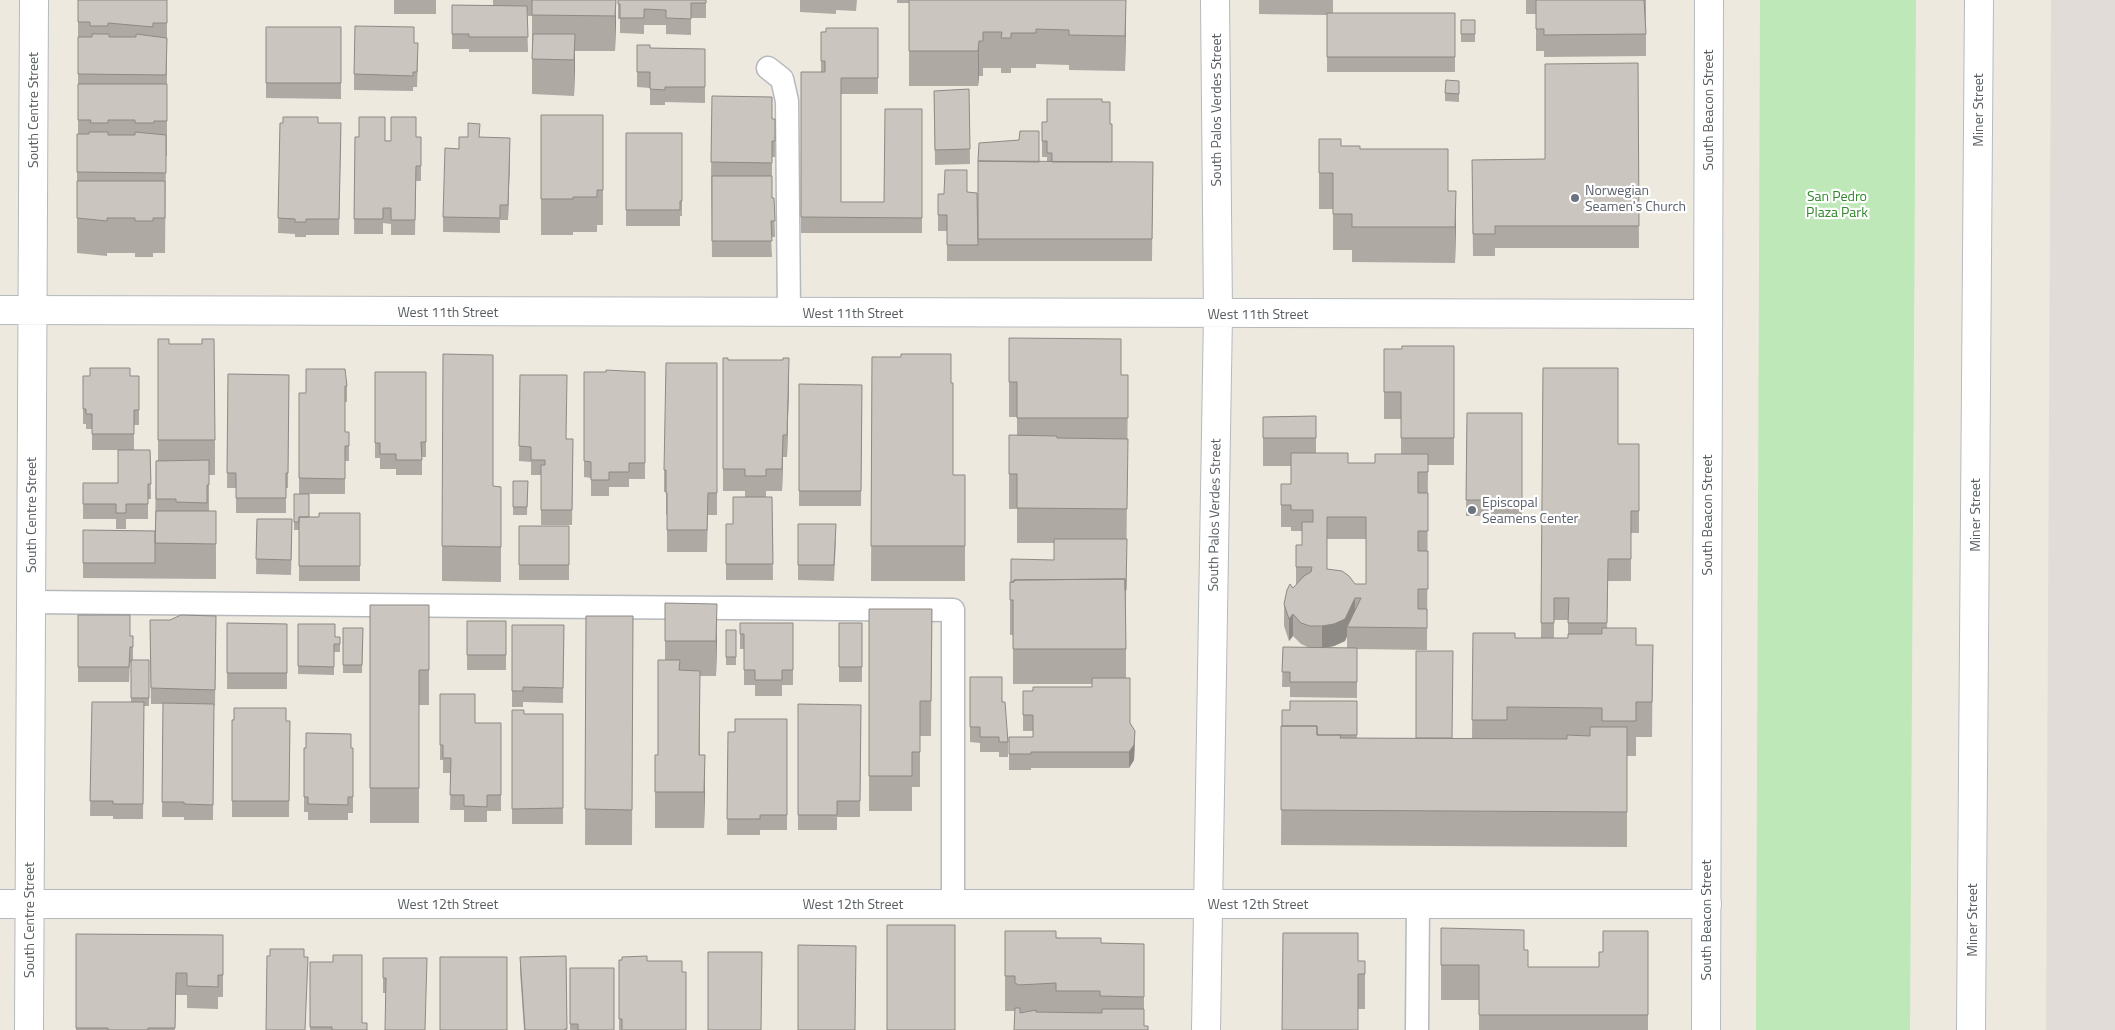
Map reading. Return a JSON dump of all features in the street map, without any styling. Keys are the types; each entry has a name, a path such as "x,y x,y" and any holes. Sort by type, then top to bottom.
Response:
{"street":[{"name":"South Centre Street","path":"29,1030 34,0"},
{"name":"South Palos Verdes Street","path":"1206,1030 1218,314 1215,0"},
{"name":"South Beacon Street","path":"1706,1030 1709,0"},
{"name":"Miner Street","path":"1971,1030 1979,0"},
{"name":"West 11th Street","path":"0,310 1707,314"},
{"name":"West 12th Street","path":"0,904 1707,904"}],"lane":[{"path":"768,68 782,79 787,101 789,313"},
{"path":"30,602 953,610 953,904"},
{"path":"1417,1030 1418,904"}],"shaded area":[{"path":"2051,0 2115,0 2115,1030 2046,1030"}],"green space":[{"name":"San Pedro Plaza Park","path":"1760,0 1916,0 1910,1030 1756,1030"}],"building":[{"path":"78,0 167,0 167,23 153,23 153,27 108,23 108,26 90,26 90,22 78,22"},
{"path":"532,0 616,0 615,16 532,15"},
{"path":"618,0 706,0 706,3 691,3 691,19 666,18 666,10 644,9 644,18 620,18 620,4 618,4"},
{"path":"909,0 1126,0 1125,36 1069,35 1069,30 1036,29 1036,33 1011,33 1011,38 1001,38 1002,32 983,32 983,41 979,41 978,51 909,51"},
{"path":"1536,0 1644,0 1646,34 1544,35 1544,29 1536,29"},
{"path":"452,5 527,6 528,37 469,37 469,34 452,34"},
{"path":"1327,13 1455,13 1455,57 1327,57"},
{"path":"1461,20 1475,20 1475,34 1461,34"},
{"path":"355,26 414,27 414,43 418,43 417,72 413,72 413,76 354,74"},
{"path":"266,27 341,27 341,83 266,83"},
{"path":"826,28 878,28 878,78 841,78 841,202 884,202 885,109 922,109 922,218 801,217 801,72 825,72 825,61 821,61 821,32 826,32"},
{"path":"92,34 109,34 109,37 136,37 136,34 167,38 166,75 78,74 78,37 92,37"},
{"path":"533,34 575,34 574,60 532,59"},
{"path":"637,45 650,45 650,48 705,49 705,87 665,87 665,90 650,89 650,72 637,72"},
{"path":"1638,63 1639,226 1495,226 1495,234 1473,234 1472,160 1545,159 1545,64"},
{"path":"1446,80 1459,81 1459,94 1445,93"},
{"path":"78,84 167,84 167,121 135,123 135,120 108,120 108,123 90,123 91,120 78,120"},
{"path":"969,89 970,149 935,150 934,91"},
{"path":"712,96 772,97 775,141 772,141 772,163 711,162"},
{"path":"1047,99 1102,99 1102,102 1110,102 1112,162 1052,162 1052,153 1047,153 1047,141 1042,141 1042,122 1047,122"},
{"path":"541,115 603,115 603,190 597,190 597,197 541,199"},
{"path":"283,117 318,117 318,123 341,123 339,219 306,219 306,222 295,222 295,219 278,218 280,123 283,123"},
{"path":"359,117 385,117 385,141 391,141 391,117 416,117 416,137 421,137 421,166 416,166 415,220 391,220 391,208 383,208 383,219 354,219 355,137 359,137"},
{"path":"468,123 480,124 479,137 510,138 508,205 500,205 500,218 443,217 445,148 459,149 459,137 468,137"},
{"path":"1020,131 1039,131 1039,162 978,161 979,143 1019,140"},
{"path":"89,132 108,132 108,135 135,135 135,132 166,135 166,173 77,172 77,134 89,134"},
{"path":"626,133 682,133 682,201 680,201 680,210 626,210"},
{"path":"1319,139 1341,139 1341,146 1360,146 1360,149 1448,149 1448,191 1456,191 1455,227 1352,227 1352,214 1333,214 1333,173 1319,173"},
{"path":"978,161 1153,162 1152,239 978,239"},
{"path":"945,170 967,170 967,192 977,193 978,245 947,245 947,215 938,215 938,194 944,194"},
{"path":"712,176 772,176 775,221 771,221 772,241 712,241"},
{"path":"77,181 165,181 165,218 153,218 153,221 135,221 135,218 107,218 107,221 77,218"},
{"path":"1009,338 1121,339 1121,375 1128,375 1128,418 1017,418 1017,382 1009,382"},
{"path":"158,339 169,339 169,344 202,344 202,339 214,339 215,440 158,440"},
{"path":"1402,346 1454,346 1454,438 1401,438 1401,392 1384,392 1384,349 1402,349"},
{"path":"443,354 493,355 493,486 501,487 501,547 442,546"},
{"path":"901,354 951,354 951,383 953,383 953,475 965,475 965,546 871,546 872,357 901,357"},
{"path":"723,358 728,358 728,360 783,360 783,358 789,358 787,435 783,435 782,469 766,469 766,476 745,476 745,469 723,469"},
{"path":"666,363 717,363 717,493 708,493 707,530 667,530 666,470 664,470"},
{"path":"90,368 130,368 130,376 139,376 139,410 134,410 134,434 92,434 92,414 86,414 86,409 83,409 83,376 90,376"},
{"path":"1543,368 1618,368 1618,444 1639,444 1639,511 1631,511 1631,559 1608,559 1607,623 1568,623 1569,598 1554,598 1554,623 1541,623"},
{"path":"306,369 345,369 347,386 345,386 345,432 349,432 349,446 345,446 345,479 299,478 299,393 306,393"},
{"path":"606,370 645,372 645,463 629,463 629,472 609,472 609,480 591,480 591,462 584,461 584,372 606,372"},
{"path":"375,372 426,372 426,442 421,442 422,460 396,460 396,454 380,454 380,443 375,443"},
{"path":"228,374 289,375 286,498 236,498 236,473 227,473"},
{"path":"520,375 567,375 566,439 573,439 572,510 541,510 541,465 545,465 545,460 531,460 531,447 519,446"},
{"path":"799,384 862,385 861,491 799,491"},
{"path":"1467,413 1522,413 1522,500 1466,500"},
{"path":"1316,416 1316,438 1263,438 1263,417"},
{"path":"1009,435 1128,439 1127,509 1017,508 1017,474 1009,474"},
{"path":"118,450 150,450 151,484 148,484 148,504 126,504 126,513 116,513 116,504 83,504 83,483 118,483"},
{"path":"1291,453 1348,453 1348,463 1375,463 1375,454 1428,454 1428,472 1418,472 1418,493 1428,493 1428,531 1418,531 1418,551 1428,551 1428,589 1418,589 1418,609 1427,609 1427,628 1347,627 1361,598 1355,598 1345,619 1334,624 1310,626 1301,623 1293,614 1289,619 1284,604 1287,590 1290,584 1293,588 1304,576 1311,572 1312,567 1296,567 1296,545 1302,545 1302,522 1313,522 1313,510 1291,510 1291,505 1281,505 1281,484 1291,484","holes":["1327,517 1366,517 1366,584 1355,584 1342,571 1327,569"]},
{"path":"209,460 207,503 176,502 176,499 156,499 156,461"},
{"path":"513,481 528,481 527,507 513,507"},
{"path":"294,494 309,494 309,517 299,517 299,522 294,522"},
{"path":"733,497 772,497 773,564 726,564 726,524 733,524"},
{"path":"156,511 216,511 216,544 155,543"},
{"path":"319,513 360,513 360,566 299,566 299,517 319,517"},
{"path":"257,519 292,519 291,560 256,559"},
{"path":"798,524 836,524 834,565 798,565"},
{"path":"519,526 569,526 569,565 519,565"},
{"path":"83,530 155,531 155,563 83,563"},
{"path":"1054,539 1127,539 1126,590 1125,579 1014,580 1014,582 1011,582 1011,559 1054,560"},
{"path":"1125,579 1126,649 1013,649 1013,600 1010,600 1010,582 1014,582 1014,580"},
{"path":"665,603 717,604 716,641 665,641"},
{"path":"370,605 429,605 429,670 419,670 419,788 370,788"},
{"path":"869,609 932,609 931,701 920,701 920,752 912,752 912,776 869,776"},
{"path":"78,615 130,615 130,636 133,636 133,647 130,647 129,667 78,667"},
{"path":"181,615 216,616 215,690 151,688 150,620 170,620"},
{"path":"586,616 633,616 632,810 585,809"},
{"path":"467,621 506,621 506,655 467,655"},
{"path":"227,623 287,624 287,673 227,673"},
{"path":"740,623 793,623 793,670 782,670 782,680 755,680 755,670 744,670 744,634 740,634"},
{"path":"839,623 862,623 862,667 839,667"},
{"path":"298,624 335,624 335,637 340,637 340,644 334,644 334,667 298,666"},
{"path":"512,625 564,625 563,688 523,687 523,691 512,691"},
{"path":"343,628 363,628 362,665 343,665"},
{"path":"1602,628 1636,628 1636,645 1653,645 1652,702 1636,702 1636,721 1602,721 1602,708 1507,707 1507,720 1472,720 1473,633 1515,633 1515,638 1568,638 1568,634 1602,634"},
{"path":"726,630 736,630 736,657 726,657"},
{"path":"1283,647 1357,648 1357,682 1290,682 1290,672 1282,672"},
{"path":"1416,651 1453,651 1452,738 1416,738"},
{"path":"131,660 149,660 149,698 131,698"},
{"path":"658,660 680,660 679,670 700,671 699,755 705,755 704,792 655,792 655,755 658,755"},
{"path":"970,677 1002,677 1002,702 1005,702 1008,742 999,742 999,737 980,737 980,727 970,727"},
{"path":"1092,678 1130,678 1130,723 1135,731 1134,745 1129,752 1031,752 1031,754 1009,754 1009,737 1033,737 1033,715 1023,715 1023,691 1033,691 1033,687 1092,687"},
{"path":"440,694 475,694 475,723 501,723 501,795 487,795 487,807 464,806 464,795 450,795 451,758 443,758 443,745 440,745"},
{"path":"1290,701 1357,701 1357,735 1317,735 1317,726 1282,726 1282,710 1290,710"},
{"path":"92,702 144,702 143,804 113,804 113,801 90,801"},
{"path":"163,703 214,704 213,805 162,802"},
{"path":"798,704 861,705 860,801 837,801 837,815 798,815"},
{"path":"234,708 286,708 286,721 290,721 289,801 232,801 232,720 234,720"},
{"path":"512,710 524,710 524,714 563,714 563,808 512,809"},
{"path":"735,719 787,719 787,815 760,815 760,819 727,819 728,732 735,732"},
{"path":"1281,726 1317,726 1317,735 1341,735 1340,738 1567,739 1567,735 1590,736 1590,727 1627,727 1627,812 1281,810"},
{"path":"306,733 351,734 351,748 353,748 353,797 348,797 348,805 308,804 308,797 304,797 304,748 306,748"},
{"path":"887,925 955,925 955,1030 887,1030"},
{"path":"1441,928 1524,930 1524,950 1528,950 1528,967 1599,967 1599,952 1603,952 1603,931 1648,931 1648,1015 1479,1015 1479,965 1441,965"},
{"path":"1005,931 1056,931 1056,938 1101,938 1101,943 1144,944 1144,997 1100,996 1100,991 1056,991 1056,983 1019,985 1015,983 1015,976 1005,976"},
{"path":"1283,933 1358,933 1358,961 1365,961 1365,974 1358,974 1358,1030 1282,1030"},
{"path":"76,934 223,935 223,975 218,975 218,987 187,986 187,973 176,973 175,1028 108,1030 108,1028 76,1028"},
{"path":"798,945 856,946 855,1030 798,1030"},
{"path":"270,949 304,949 304,957 308,957 305,1030 266,1030 267,956 270,956"},
{"path":"708,952 762,952 761,1030 708,1030"},
{"path":"333,955 362,955 362,1023 367,1023 367,1030 332,1030 332,1027 310,1027 310,962 333,962"},
{"path":"566,956 567,1029 525,1030 520,957"},
{"path":"647,956 647,961 682,961 682,972 686,972 686,1030 622,1030 622,1019 619,1019 619,960 622,960 622,957"},
{"path":"440,957 507,957 507,1030 440,1030"},
{"path":"383,958 427,958 425,1030 385,1030 386,978 383,978"},
{"path":"570,968 614,968 614,1030 578,1030 578,1024 570,1024"},
{"path":"1015,1008 1020,1008 1020,1013 1036,1010 1036,1012 1102,1013 1102,1009 1144,1009 1144,1026 1148,1026 1148,1030 1014,1030"}],"place":[{"name":"Norwegian Seamen's Church","path":"1575,198"},
{"name":"Episcopal Seamens Center","path":"1472,510"}]}
